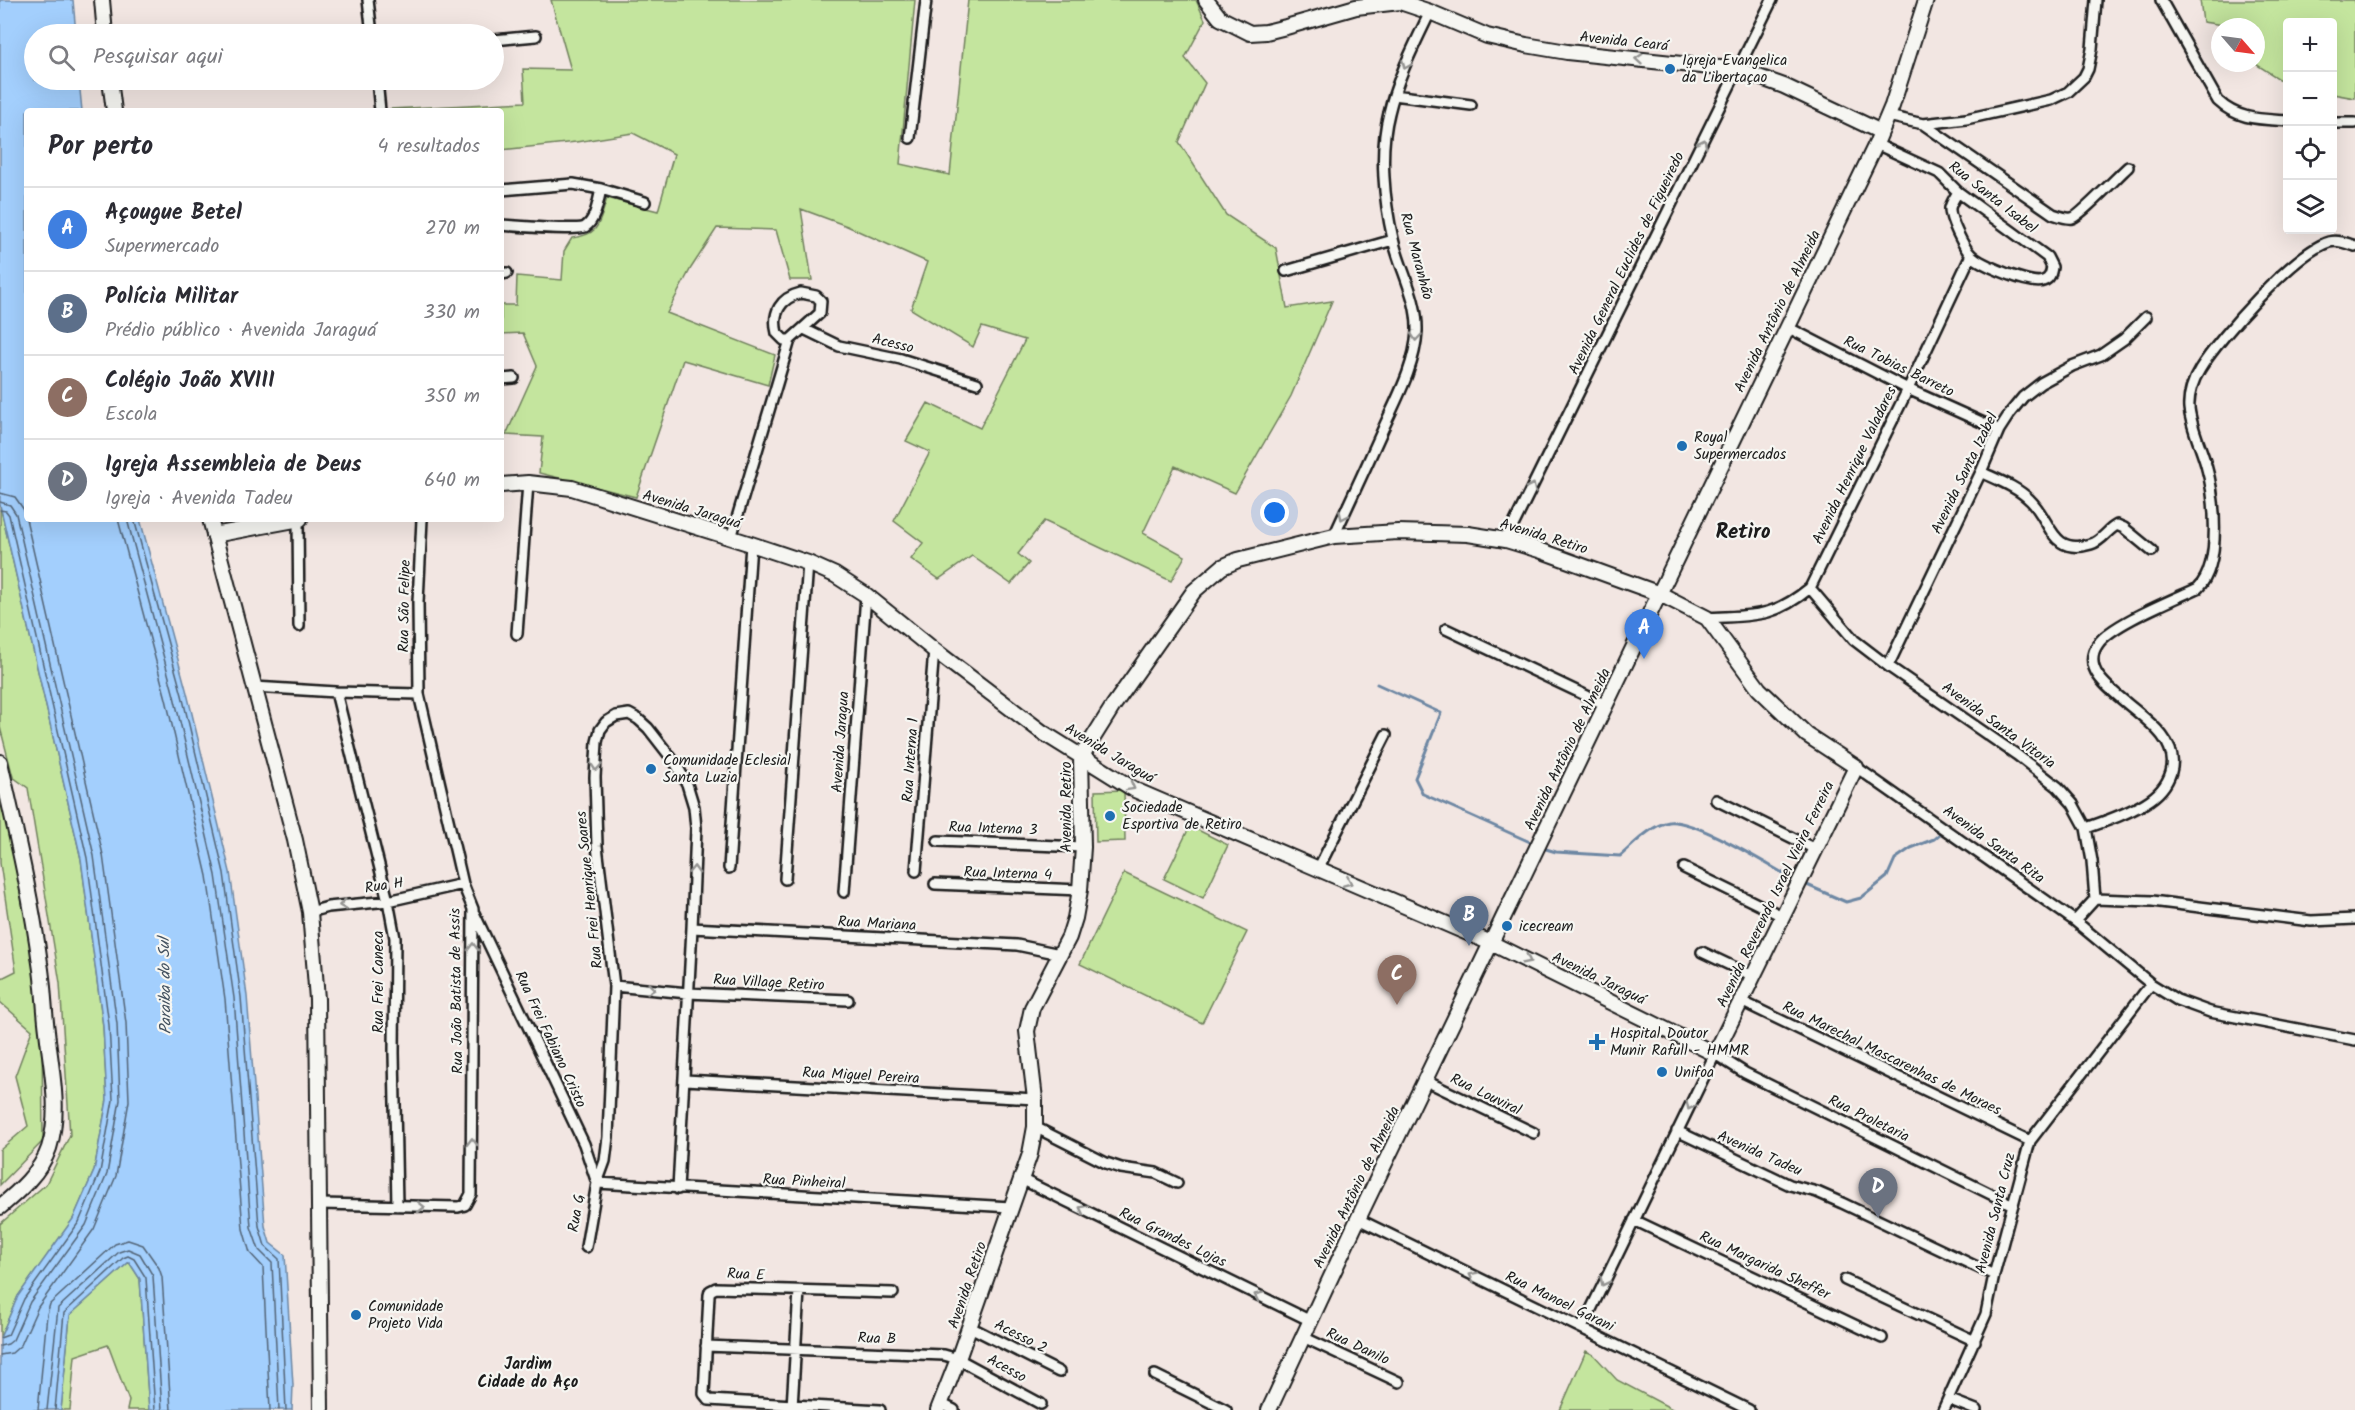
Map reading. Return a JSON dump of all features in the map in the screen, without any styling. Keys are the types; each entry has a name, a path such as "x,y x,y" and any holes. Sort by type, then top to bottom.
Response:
{"street":[{"path":"102,0 104,24"},
{"path":"368,0 371,24"},
{"path":"910,138 926,0"},
{"name":"Avenida Ceará","path":"1206,0 1220,18 1250,33 1266,32 1356,7 1400,2 1487,36 1526,45 1567,52 1739,70 1785,86 1878,138"},
{"name":"Avenida General Euclides de Figueiredo","path":"1506,540 1772,0"},
{"name":"Avenida Antônio de Almeida","path":"1269,1410 1358,1219 1878,138 1888,116 1926,0"},
{"path":"1888,116 1923,124 1966,119 2052,100 2068,92 2084,77 2088,69 2096,0"},
{"path":"2161,0 2218,101 2228,111 2238,115 2283,120"},
{"name":"Rua Maranhão","path":"1334,536 1408,372 1416,343 1414,301 1394,240 1387,201 1385,132 1394,95 1430,12"},
{"path":"504,38 536,36"},
{"path":"112,90 114,108"},
{"path":"379,90 380,108"},
{"path":"1394,95 1471,105"},
{"path":"2337,123 2355,123"},
{"path":"1923,124 2053,214 2066,218 2073,218 2080,213 2128,166"},
{"name":"Rua Santa Isabel","path":"1878,138 1939,173 1958,192 2047,257 2052,267 2051,274 2045,281 2038,282 2017,278 1971,255"},
{"path":"504,190 573,184 601,189 645,202"},
{"path":"504,225 580,230 592,220 601,189"},
{"path":"1958,192 1952,202 1950,213 1955,229 1971,255"},
{"path":"1286,271 1394,240"},
{"path":"2086,828 2146,802 2162,790 2173,766 2167,740 2154,725 2110,691 2102,681 2094,662 2094,652 2104,637 2198,588 2207,577 2212,549 2214,508 2207,467 2189,408 2194,380 2200,368 2248,310 2299,258 2330,241 2355,246"},
{"name":"Avenida Henrique Valadares","path":"1707,618 1767,614 1790,604 1810,588 1971,255"},
{"path":"731,538 790,340 820,314 821,301 809,294 791,295 781,304 775,314 777,333 784,340 790,340"},
{"name":"Avenida Santa Izabel","path":"1888,666 1999,430 2023,397 2041,383 2072,366 2101,355 2124,339 2146,317"},
{"name":"Rua Tobias Barreto","path":"1787,327 1908,389 1999,430"},
{"name":"Acesso","path":"804,328 839,346 901,359 977,383"},
{"path":"504,379 514,378"},
{"path":"1981,472 2025,495 2036,506 2056,541 2061,544 2077,546 2094,543 2117,525 2152,551"},
{"name":"Avenida Jaraguá","path":"504,483 572,488 751,544 808,563 835,575 866,595 1018,715 1135,790 1491,943 1715,1054"},
{"path":"517,634 528,483"},
{"path":"211,522 295,840 310,912 316,999 321,1410"},
{"path":"214,535 283,522"},
{"path":"299,522 299,626"},
{"name":"Rua São Felipe","path":"419,694 417,602 422,522"},
{"name":"Avenida Retiro","path":"945,1408 958,1359 1030,1154 1035,1127 1035,1099 1028,1047 1029,1020 1075,918 1080,890 1083,847 1081,757 1156,643 1194,591 1210,576 1238,560 1334,536 1398,532 1468,534 1506,540 1660,594"},
{"path":"729,868 751,544"},
{"path":"785,879 808,563"},
{"name":"Avenida Santa Vitoria","path":"1810,588 1854,640 2043,774 2073,804 2086,828 2092,861 2095,899"},
{"name":"Avenida Santa Rita","path":"1660,594 1707,618 1759,689 1807,735 2075,921 2151,984 2177,1000 2199,1009 2355,1040"},
{"name":"Avenida Jaragua","path":"844,892 866,595"},
{"path":"1446,629 1606,705"},
{"name":"Rua Interna 1","path":"916,872 934,650"},
{"path":"254,687 419,694"},
{"name":"Rua Frei Caneca","path":"336,692 388,901 395,938 394,1053 397,1206"},
{"name":"Rua João Batista de Assis","path":"320,1204 458,1207 465,1205 471,1194 473,909 463,884 419,694"},
{"name":"Rua Frei Henrique Soares","path":"597,1184 605,1161 608,1137 614,986 597,846 595,777 597,742 600,730 606,722 616,716 629,714 638,719 676,764 687,784 694,807 696,828 692,928 678,1189"},
{"path":"1318,869 1386,735"},
{"path":"0,762 24,867 41,964 54,1091 53,1130 48,1150 38,1168 16,1194 0,1207"},
{"name":"Avenida Reverendo Israel Vieira Ferreira","path":"1582,1328 1856,767"},
{"path":"1716,800 1815,849"},
{"name":"Rua Interna 3","path":"939,841 1083,847"},
{"path":"1684,868 1782,916"},
{"name":"Rua H","path":"310,912 328,907 388,901 463,884"},
{"name":"Rua Interna 4","path":"935,885 1080,890"},
{"path":"2075,921 2095,899 2152,901 2311,921 2355,919"},
{"name":"Rua Frei Fabiano Cristo","path":"473,909 584,1144 597,1184"},
{"name":"Rua Mariana","path":"692,928 1017,945 1060,954"},
{"path":"1702,952 1753,976"},
{"name":"Avenida Santa Cruz","path":"1943,1410 1986,1314 1994,1275 2030,1141 2151,984"},
{"name":"Rua Village Retiro","path":"614,986 688,993 848,1000"},
{"name":"Rua Marechal Mascarenhas de Moraes","path":"1741,1001 2030,1141"},
{"name":"Rua Proletaria","path":"1715,1054 1745,1073 2013,1205"},
{"name":"Rua Miguel Pereira","path":"685,1080 1035,1099"},
{"name":"Rua Louviral","path":"1426,1081 1534,1133"},
{"path":"1035,1127 1106,1163 1121,1168 1156,1173 1177,1183"},
{"name":"Avenida Tadeu","path":"1677,1131 1790,1185 1817,1192 1842,1203 1994,1275"},
{"name":"Rua Grandes Lojas","path":"1021,1179 1311,1322"},
{"name":"Rua Pinheiral","path":"597,1184 1011,1208"},
{"name":"Rua G","path":"586,1247 597,1184"},
{"name":"Rua Manoel Garani","path":"1358,1219 1749,1410"},
{"name":"Rua Margarida Sheffer","path":"1634,1220 1882,1338"},
{"path":"1845,1280 1975,1341"},
{"name":"Rua E","path":"792,1407 709,1400 704,1394 709,1295 713,1289 893,1293"},
{"path":"798,1291 792,1407 880,1410"},
{"name":"Acesso 2","path":"970,1327 1059,1372"},
{"name":"Rua Danilo","path":"1303,1337 1400,1382"},
{"name":"Rua B","path":"706,1346 944,1355 958,1359"},
{"name":"Acesso","path":"958,1359 1041,1404"},
{"path":"1155,1375 1226,1410"},
{"path":"1948,1399 1976,1410"}],"green space":[{"path":"551,0 915,0 900,164 950,175 968,0 1196,0 1205,20 1185,58 1205,83 1179,142 1226,215 1276,248 1287,308 1332,301 1291,396 1235,493 1175,466 1143,533 1185,556 1171,581 1044,521 1018,554 1029,563 1011,584 972,556 939,579 911,559 923,543 894,521 930,452 906,441 928,403 980,428 1025,340 982,327 973,347 911,309 927,262 847,226 801,209 812,280 790,280 776,230 717,228 691,268 667,313 775,355 768,385 683,360 636,497 539,473 543,437 506,435 537,366 523,333 504,334 504,305 516,305 517,276 562,280 564,251 572,238 589,234 594,230 600,221 607,198 658,211 674,154 633,133 504,150 504,108 408,108 525,102 523,69 571,70"},
{"path":"2200,0 2355,0 2355,98 2337,95 2337,18 2283,18 2283,81 2265,70 2265,18 2211,18 2211,23 2203,22"},
{"path":"0,505 81,859 103,1026 107,1100 94,1171 73,1219 18,1296 0,1338 0,1224 46,1184 70,1135 60,983 28,788 13,777 0,727"},
{"path":"0,790 20,872 42,1032 43,1141 0,1185 0,1150 28,1126 15,1076 32,1030 0,1002 0,979 16,971 0,863"},
{"name":"Sociedade Esportiva de Retiro","path":"1124,790 1125,841 1096,842 1095,791"},
{"path":"1190,826 1228,845 1203,898 1164,879"},
{"path":"1124,873 1247,932 1202,1023 1080,964"},
{"path":"129,1262 140,1279 149,1410 127,1410 129,1401 108,1345 75,1356 70,1410 61,1410 70,1315"},
{"path":"1586,1351 1594,1355 1617,1380 1674,1410 1560,1410"}],"water":[{"name":"Paraiba do Sul","path":"0,0 73,0 75,24 24,24 24,90 80,90 82,108 24,108 24,522 141,522 187,693 230,872 247,996 265,1226 270,1243 285,1255 293,1385 292,1410 149,1410 140,1279 129,1262 70,1315 61,1410 0,1410 0,1338 18,1296 73,1219 94,1171 107,1100 103,1026 81,859 0,505"}],"waterway":[{"path":"1377,684 1441,713 1415,778 1423,794 1530,842"},
{"path":"1546,849 1556,852 1620,856 1656,827 1669,822 1681,823 1714,835 1795,880"},
{"path":"1807,885 1846,902 1861,898 1887,877 1895,859 1911,848 1934,839 1942,832"}],"place":[{"name":"Igreja Evangelica da Libertaçao","path":"1670,69"},
{"name":"Royal Supermercados","path":"1682,446"},
{"name":"Açougue Betel","path":"1644,659"},
{"name":"Comunidade Eclesial Santa Luzia","path":"651,769"},
{"name":"Sociedade Esportiva de Retiro","path":"1110,816"},
{"name":"icecream","path":"1507,926"},
{"name":"Polícia Militar","path":"1469,946"},
{"name":"Colégio João XVIII","path":"1397,1005"},
{"name":"Hospital Doutor Munir Rafull - HMMR","path":"1597,1042"},
{"name":"Unifoa","path":"1662,1072"},
{"name":"Igreja Assembleia de Deus","path":"1878,1218"},
{"name":"Comunidade Projeto Vida","path":"356,1315"}],"district":[{"name":"Retiro","path":"1743,531"},
{"name":"Jardim Cidade do Aço","path":"528,1372"}]}
